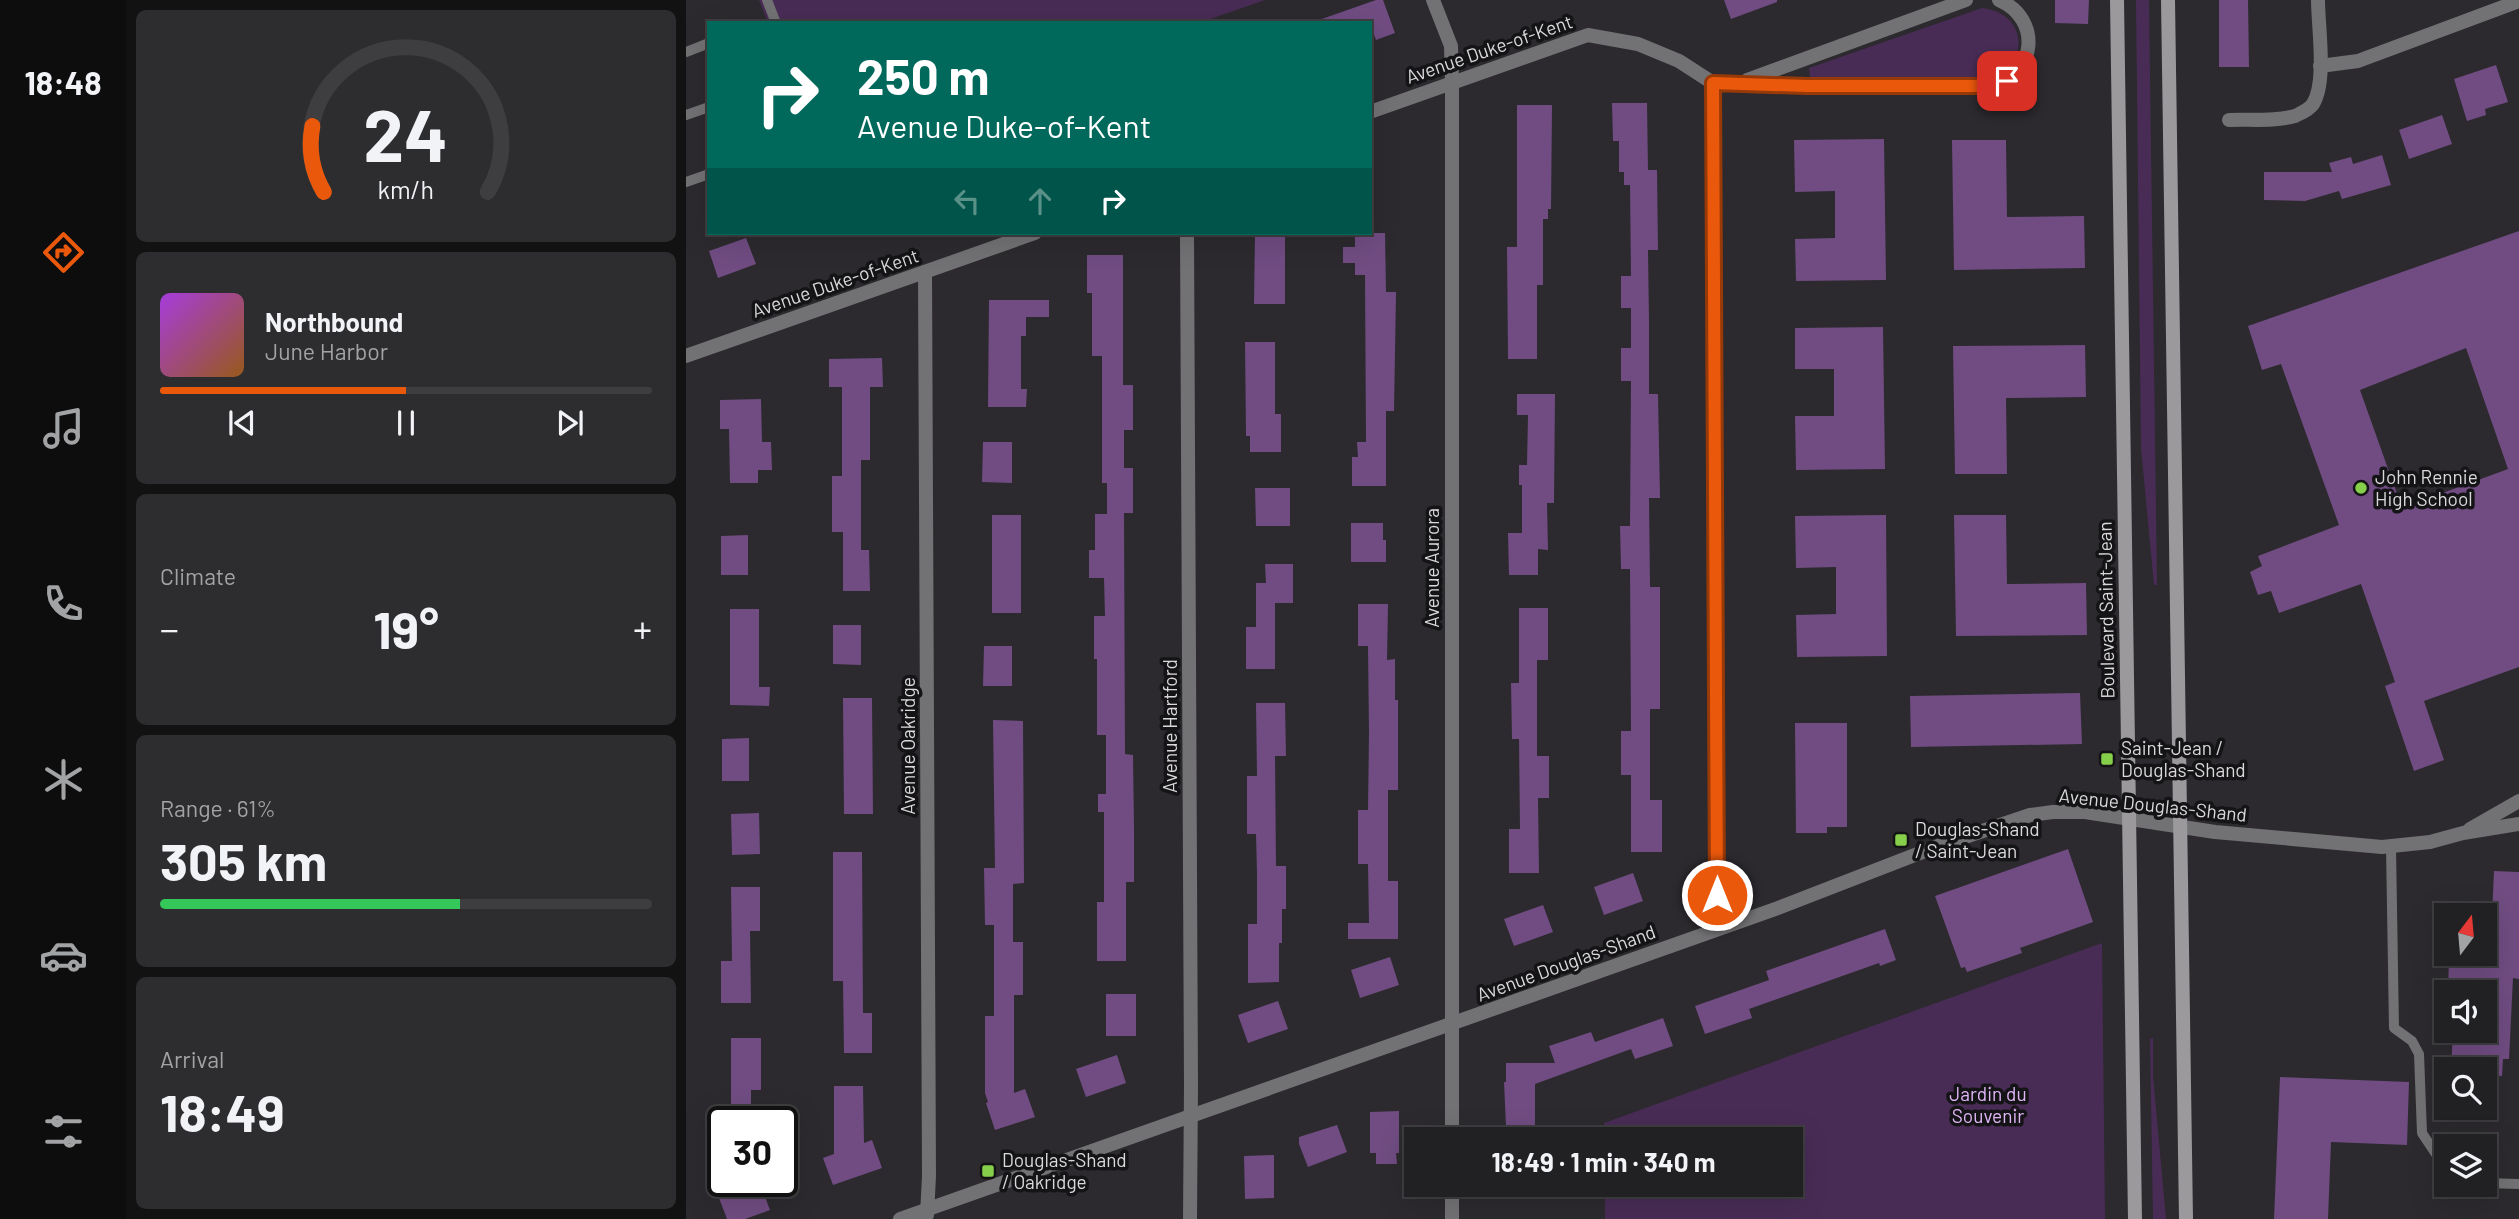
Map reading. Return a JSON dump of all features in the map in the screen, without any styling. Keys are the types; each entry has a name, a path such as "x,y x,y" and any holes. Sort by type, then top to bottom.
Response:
{"main road":[{"name":"Boulevard Saint-Jean","path":"2117,0 2135,1219"},
{"path":"2168,0 2186,1219"}],"street":[{"name":"Avenue Aurora","path":"1433,0 1451,46 1452,82 1452,1127"},
{"path":"1739,83 1966,0"},
{"path":"1723,928 1717,895 1713,83 1807,86 1999,85 2020,68 2027,53 2028,29 2012,7 1999,0"},
{"path":"2229,120 2286,118 2308,109 2317,93 2318,0"},
{"path":"2319,66 2358,61 2519,1"},
{"name":"Avenue Duke-of-Kent","path":"1372,111 1588,36 1638,44 1679,61 1713,83"},
{"name":"Avenue Duke-of-Kent","path":"686,356 1029,235"},
{"name":"Avenue Hartford","path":"1188,235 1190,1219"},
{"name":"Avenue Oakridge","path":"925,272 929,1162 927,1214"},
{"name":"Avenue Douglas-Shand","path":"2463,833 2519,801"},
{"name":"Avenue Douglas-Shand","path":"900,1219 927,1214 2031,815 2053,812 2085,813 2180,827 2391,847 2519,824"},
{"path":"1452,1197 1452,1219"}],"lane":[{"path":"767,0 775,20"},
{"path":"686,52 707,44"},
{"path":"686,115 707,108"},
{"path":"686,182 707,175"},
{"path":"2391,847 2394,1028 2412,1041 2419,1054 2422,1133 2434,1154"},
{"path":"2497,1183 2519,1184"}],"green space":[{"path":"759,0 1265,0 1205,21 767,21"},
{"path":"2136,0 2149,0 2157,585 2154,585 2141,448"},
{"path":"1982,8 1997,12 2008,19 2018,40 2012,63 1988,77 1810,77 1809,68"},
{"name":"Jardin du Souvenir","path":"2102,943 2105,1219 1605,1219 1605,1197 1803,1197 1803,1127 1604,1127 1604,1123"},
{"path":"2153,1038 2153,1076 2166,1219 2153,1219 2150,1039"}],"building":[{"path":"1383,0 1395,33 1376,40 1372,21 1319,20"},
{"path":"1724,0 1777,0 1777,2 1731,19"},
{"path":"2055,0 2089,0 2088,24 2055,23"},
{"path":"2219,0 2248,0 2249,67 2219,67"},
{"path":"2496,65 2508,102 2485,109 2486,115 2467,121 2454,79"},
{"path":"1612,103 1647,103 1648,170 1657,170 1658,250 1648,250 1649,394 1658,394 1660,498 1649,498 1650,587 1660,587 1660,709 1650,709 1650,800 1662,800 1662,852 1631,852 1631,775 1621,775 1621,731 1631,731 1630,569 1621,569 1620,526 1630,526 1631,381 1621,381 1621,348 1631,348 1631,308 1621,308 1621,276 1631,276 1630,185 1624,185 1624,172 1619,172 1619,141 1613,141"},
{"path":"1517,105 1552,105 1551,209 1548,209 1548,219 1543,219 1543,285 1537,285 1537,359 1508,359 1507,247 1517,247"},
{"path":"2442,115 2452,144 2409,159 2399,130"},
{"path":"1884,139 1886,280 1796,281 1795,239 1835,238 1835,191 1795,192 1794,140"},
{"path":"1952,140 2006,140 2007,217 2084,216 2085,268 1954,270"},
{"path":"2382,155 2391,185 2342,199 2339,191 2305,201 2264,200 2264,172 2332,172 2329,163 2351,157 2353,164"},
{"name":"John Rennie High School","path":"2519,231 2519,667 2424,701 2444,760 2414,771 2385,686 2395,682 2361,584 2279,613 2271,591 2258,595 2250,572 2262,566 2258,556 2339,525 2281,364 2262,370 2248,326","holes":["2466,348 2508,469 2402,508 2360,390"]},
{"path":"1385,233 1386,292 1396,292 1394,411 1386,411 1386,486 1352,486 1352,457 1358,457 1357,442 1366,442 1365,275 1355,275 1355,263 1343,263 1343,247 1355,247 1355,235"},
{"path":"1255,235 1285,235 1285,304 1254,304"},
{"path":"746,238 756,264 718,278 709,251"},
{"path":"1087,255 1123,255 1123,385 1133,385 1133,430 1124,430 1124,468 1133,468 1133,513 1124,513 1125,754 1133,755 1134,828 1134,882 1126,882 1126,961 1097,961 1097,902 1104,902 1104,812 1098,812 1098,794 1106,794 1106,735 1097,735 1094,616 1105,616 1104,578 1089,578 1089,550 1095,550 1095,514 1107,514 1107,483 1102,483 1102,356 1092,356 1092,293 1087,293"},
{"path":"989,300 1049,300 1049,317 1026,317 1026,336 1021,336 1021,389 1027,389 1026,407 988,407"},
{"path":"1883,327 1885,469 1796,470 1795,416 1834,416 1834,369 1795,369 1795,328"},
{"path":"1245,342 1275,342 1275,414 1281,414 1281,452 1250,452 1250,436 1246,436"},
{"path":"2085,345 2086,397 2006,398 2007,474 1955,474 1953,346"},
{"path":"882,358 883,387 870,387 870,460 861,460 861,550 869,550 870,591 843,591 843,532 832,532 832,476 842,476 842,387 829,387 829,359"},
{"path":"1517,394 1555,394 1554,503 1547,503 1548,550 1538,549 1538,575 1509,575 1508,533 1522,533 1522,485 1519,485 1519,465 1527,465 1528,415 1517,415"},
{"path":"761,399 762,442 771,442 772,470 758,470 758,483 730,483 729,429 720,429 720,400"},
{"path":"983,442 1012,442 1012,483 982,482"},
{"path":"1255,488 1290,488 1290,526 1256,526"},
{"path":"992,515 1021,515 1021,613 992,613"},
{"path":"1886,515 1887,656 1797,657 1796,615 1836,614 1836,567 1796,568 1795,516"},
{"path":"1954,515 2006,515 2007,584 2086,583 2087,635 1956,636"},
{"path":"1351,523 1383,523 1386,562 1351,562"},
{"path":"748,535 748,575 721,575 721,536"},
{"path":"1265,564 1293,564 1293,603 1275,603 1275,669 1246,669 1246,627 1256,627 1256,583 1266,583"},
{"path":"1358,604 1388,604 1387,660 1395,659 1398,790 1388,790 1388,881 1398,881 1398,939 1348,939 1348,923 1369,923 1368,864 1358,864 1358,810 1368,810 1369,733 1368,646 1358,646"},
{"path":"1519,608 1548,608 1548,660 1537,660 1537,756 1549,756 1549,798 1538,798 1539,873 1509,873 1509,829 1520,829 1519,739 1512,739 1511,683 1519,683"},
{"path":"730,609 759,609 759,687 770,687 769,706 730,705"},
{"path":"833,625 861,625 861,665 833,664"},
{"path":"984,646 1012,646 1012,686 983,686"},
{"path":"2080,693 2082,744 1911,747 1910,696"},
{"path":"843,698 872,698 873,814 844,814"},
{"path":"1256,703 1285,703 1286,756 1275,756 1276,866 1286,866 1286,909 1282,909 1279,982 1248,983 1248,924 1257,924 1256,834 1247,834 1247,776 1257,776"},
{"path":"993,720 1023,721 1024,883 1013,884 1013,942 1023,942 1023,995 1014,995 1014,1093 1025,1089 1035,1117 995,1130 985,1093 985,1016 994,1016 994,925 985,925 984,868 995,868"},
{"path":"1795,723 1847,723 1847,827 1827,827 1827,833 1796,833"},
{"path":"749,738 749,781 722,781 722,739"},
{"path":"759,813 760,854 732,855 731,814"},
{"path":"2068,849 2093,922 2020,948 2022,953 1967,972 1965,967 1961,968 1935,896"},
{"path":"833,852 862,852 863,1013 872,1013 872,1053 844,1053 843,981 833,981"},
{"path":"2494,871 2519,872 2519,979 2513,978 2509,1059 2503,1059 2502,1076 2497,1076 2497,1057 2452,1057 2452,1043 2497,1043 2497,980 2448,980 2449,966 2497,966 2497,903 2493,903"},
{"path":"1633,873 1643,901 1604,915 1594,887"},
{"path":"731,887 760,887 760,931 750,931 751,1003 721,1003 721,961 732,961"},
{"path":"1543,905 1553,932 1514,946 1504,919"},
{"path":"1885,929 1896,960 1880,966 1879,963 1749,1009 1752,1018 1705,1034 1695,1006 1769,980 1766,971"},
{"path":"1390,957 1399,985 1360,998 1351,970"},
{"path":"1106,994 1136,994 1136,1036 1106,1036"},
{"path":"1278,1001 1288,1029 1248,1043 1238,1015"},
{"path":"1663,1018 1673,1046 1635,1059 1631,1049 1535,1084 1535,1126 1506,1126 1506,1063 1555,1063 1549,1046 1591,1032 1595,1042"},
{"path":"731,1038 761,1038 761,1090 751,1090 751,1106 731,1106"},
{"path":"1117,1055 1126,1083 1086,1097 1076,1069"},
{"path":"2280,1077 2409,1082 2407,1145 2331,1142 2328,1219 2274,1219"},
{"path":"834,1086 863,1086 864,1143 872,1140 882,1168 833,1185 823,1158 834,1154"},
{"path":"1399,1111 1397,1164 1376,1164 1376,1153 1370,1153 1370,1112"},
{"path":"1337,1125 1347,1152 1308,1167 1299,1137"},
{"path":"1274,1155 1274,1198 1245,1199 1244,1156"},
{"path":"765,1197 770,1210 745,1219 727,1219 719,1198"}],"place":[{"name":"John Rennie High School","path":"2361,488"},
{"name":"Saint-Jean / Douglas-Shand","path":"2107,759"},
{"name":"Douglas-Shand / Saint-Jean","path":"1901,840"},
{"name":"Douglas-Shand / Oakridge","path":"988,1171"}],"route":[{"path":"1717,895 1713,83 1990,86 2007,81"}]}
